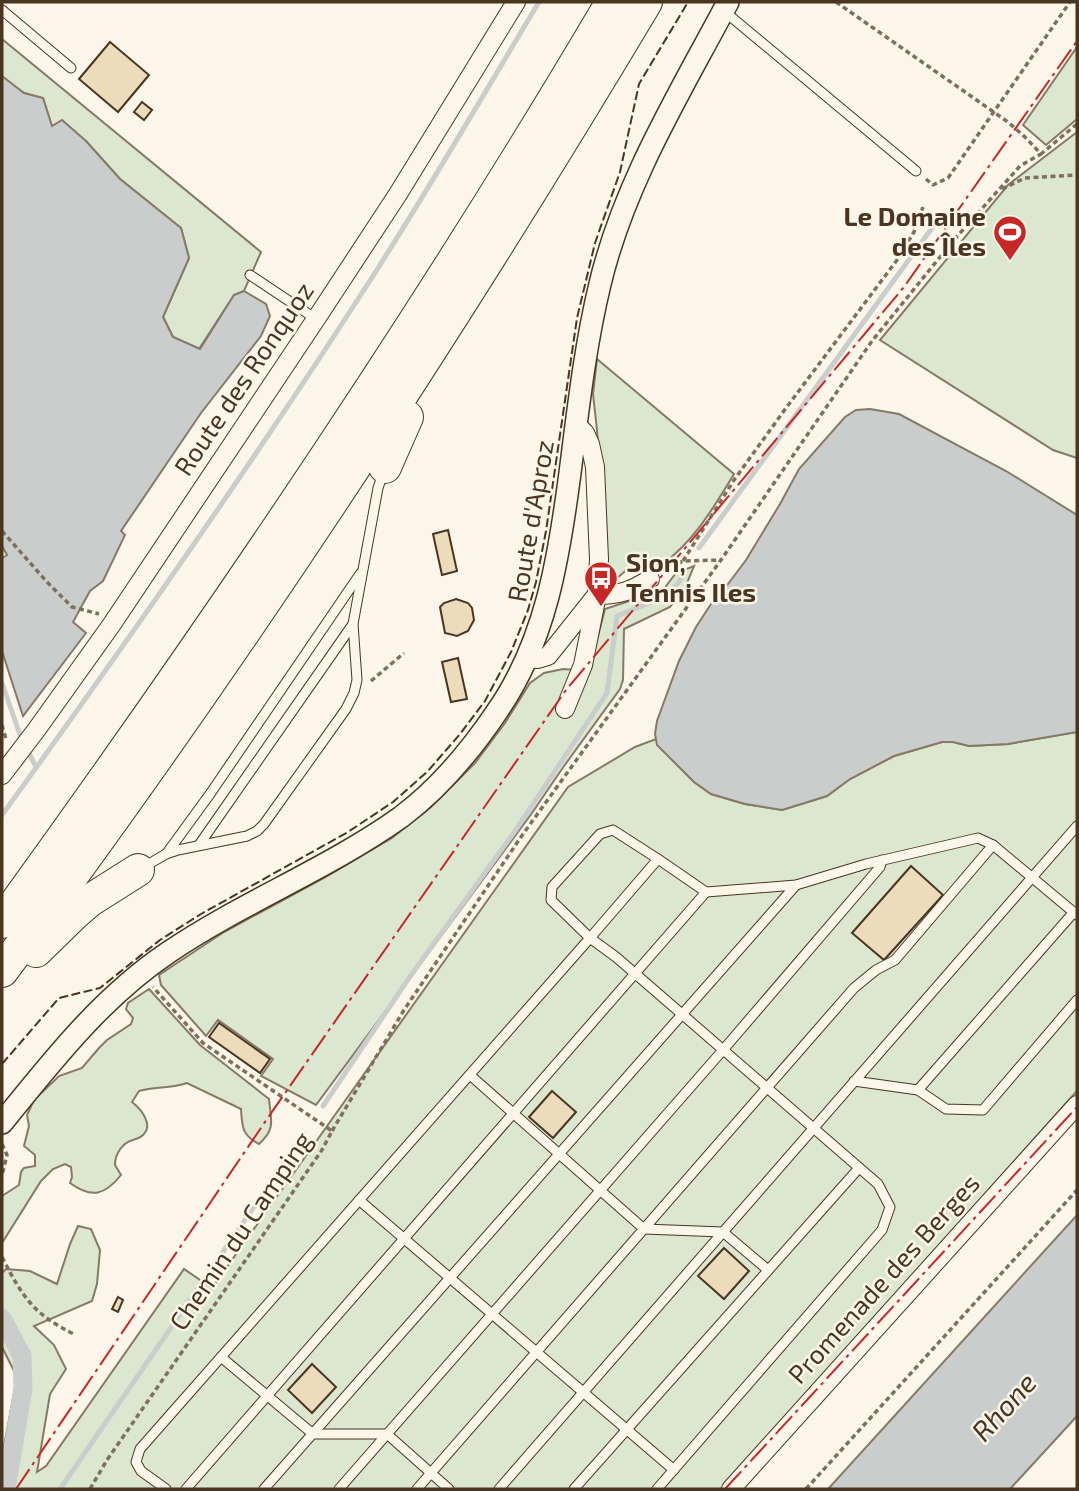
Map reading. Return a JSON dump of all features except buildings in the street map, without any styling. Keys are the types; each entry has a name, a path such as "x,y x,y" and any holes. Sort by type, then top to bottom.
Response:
{"highway":[{"path":"2,922 185,664 328,454 493,198 612,2"},
{"path":"2,971 151,765 360,459 496,248 646,2"},
{"path":"385,467 401,428 496,248"},
{"path":"2,987 75,913 138,870"}],"street":[{"name":"Route des Ronquoz","path":"6,769 111,624 316,320 398,194 516,2"},
{"name":"Route d'Aproz","path":"2,1123 80,1029 140,974 199,934 356,846 403,815 439,782 474,744 499,709 527,658 552,588 591,321 622,212 668,113 725,6"},
{"path":"565,709 583,666 597,595 599,559 595,467 590,444 585,433 576,424"},
{"path":"597,595 616,595 636,588 650,579"},
{"path":"527,658 548,656 597,595"},
{"name":"Promenade des Berges","path":"730,1489 1077,1105"}],"lane":[{"path":"725,6 916,172"},
{"path":"2,10 71,68"},
{"path":"250,275 316,320"},
{"path":"138,870 166,854 247,836 257,831 346,709 354,693 357,673 353,624 378,488 385,467"},
{"path":"166,854 363,569"},
{"path":"199,845 353,624"},
{"path":"499,1489 1077,826"},
{"path":"657,1489 882,1230 890,1207 878,1184 590,937 551,900 552,887 600,834 613,830 706,892 796,886 912,852 978,838 993,845 1076,913 918,1090"},
{"path":"417,1489 854,988 876,970 895,960 993,845"},
{"path":"166,1489 141,1471 136,1462 140,1449 658,859"},
{"path":"340,1489 723,1050 880,867 883,860"},
{"path":"264,1489 796,886"},
{"path":"186,1489 706,892"},
{"path":"855,1082 918,1090 947,1109 983,1110 1077,1000"},
{"path":"470,1075 644,1229 723,1232 768,1270"},
{"path":"574,1489 859,1168"},
{"path":"359,1200 674,1470"},
{"path":"221,1357 313,1434 387,1434 449,1489"}],"path":[{"path":"836,2 1008,121 1041,154"},
{"path":"916,172 933,185 948,178 1070,2"},
{"path":"332,1131 404,1010 523,834 722,560 872,341 953,241 1020,166 1041,154 1077,124"},
{"path":"996,192 1024,178 1077,175"},
{"path":"683,561 734,480 897,260 914,232 923,207"},
{"path":"2,531 72,607 98,613 111,624"},
{"path":"650,579 683,561 722,560"},
{"path":"354,693 404,653"},
{"name":"Chemin du Camping","path":"90,1489 107,1460 322,1150 332,1131 203,1043 140,974"},
{"path":"2,1144 7,1155 2,1175"},
{"path":"806,1489 1077,1190"},
{"path":"2,1258 17,1287 30,1304 53,1324 76,1335"}],"green space":[{"path":"2,39 261,252 244,291 234,295 199,349 173,337 163,317 189,258 181,228 120,179 86,141 52,127 43,98 24,93 4,79 2,81"},
{"path":"1077,47 1077,119 1046,145 1023,125"},
{"name":"Le Domaine des Îles","path":"1077,132 1077,458 1053,450 880,340 1008,185"},
{"path":"597,359 734,474 702,524 673,556 661,565 636,562 616,579 608,572 606,549 593,394"},
{"path":"694,566 685,588 670,607 624,629 623,680 620,689 532,813 316,1105 261,1076 273,1059 218,1020 206,1036 161,985 159,975 224,932 392,838 431,807 475,763 530,683 544,673 563,669 589,671 605,609 663,590 676,573"},
{"path":"1077,732 1077,1091 721,1489 2,1489 2,1457 17,1377 2,1347 2,1273 6,1269 30,1271 57,1284 78,1226 91,1229 100,1250 97,1284 92,1301 34,1326 54,1345 66,1369 50,1394 37,1472 46,1466 184,1269 212,1288 568,787 635,747 656,739 658,745 694,782 711,794 745,804 782,810 827,796 850,779 894,756 942,742 969,746 1008,744"},
{"path":"149,989 200,1045 269,1099 271,1124 268,1134 259,1144 253,1141 244,1130 241,1109 187,1083 139,1091 132,1102 145,1117 146,1131 120,1149 115,1165 121,1175 115,1182 104,1191 92,1193 70,1183 71,1167 65,1164 53,1169 41,1181 2,1243 2,1196 19,1185 24,1168 35,1166 35,1155 24,1146 29,1126 27,1115 34,1100 59,1076 82,1068 107,1040 131,1024 133,1018 126,1009 128,1003"}],"water":[{"path":"2,76 24,93 43,98 52,126 62,120 86,141 120,179 181,228 189,258 163,317 173,337 200,349 234,295 244,291 266,304 270,316 261,336 201,413 121,531 125,535 103,581 90,591 73,622 86,633 23,716 2,651 2,558 7,555 2,546"},
{"path":"870,409 899,414 1006,471 1077,515 1077,732 1008,744 969,746 942,742 894,756 850,779 827,796 782,810 745,804 711,794 694,782 657,745 657,721 679,661 696,627 746,560 799,469 845,417 856,410"},
{"name":"Rhone","path":"1077,1215 1077,1416 1010,1489 828,1489"}],"waterway":[{"path":"2,815 184,558 317,362 406,223 539,2"},
{"path":"699,548 940,217"},
{"path":"323,1106 409,978 515,831 607,693 617,616 664,597 684,574"},
{"path":"2,683 20,735 36,767"},
{"path":"60,1489 304,1134"},
{"path":"2,1318 22,1356 23,1389 6,1489"}],"fence":[{"path":"2,1064 59,998 100,988 160,940 201,914 348,832 393,802 428,771 485,701 511,652 536,582 577,318 595,243 620,172 639,84 688,2"}],"power":[{"path":"16,1489 267,1119 566,690 904,287 1077,41"},
{"path":"725,1489 1077,1107"}],"place":[{"name":"Le Domaine des Îles","path":"1010,262"},
{"name":"Sion, Tennis Iles","path":"601,608"}]}
